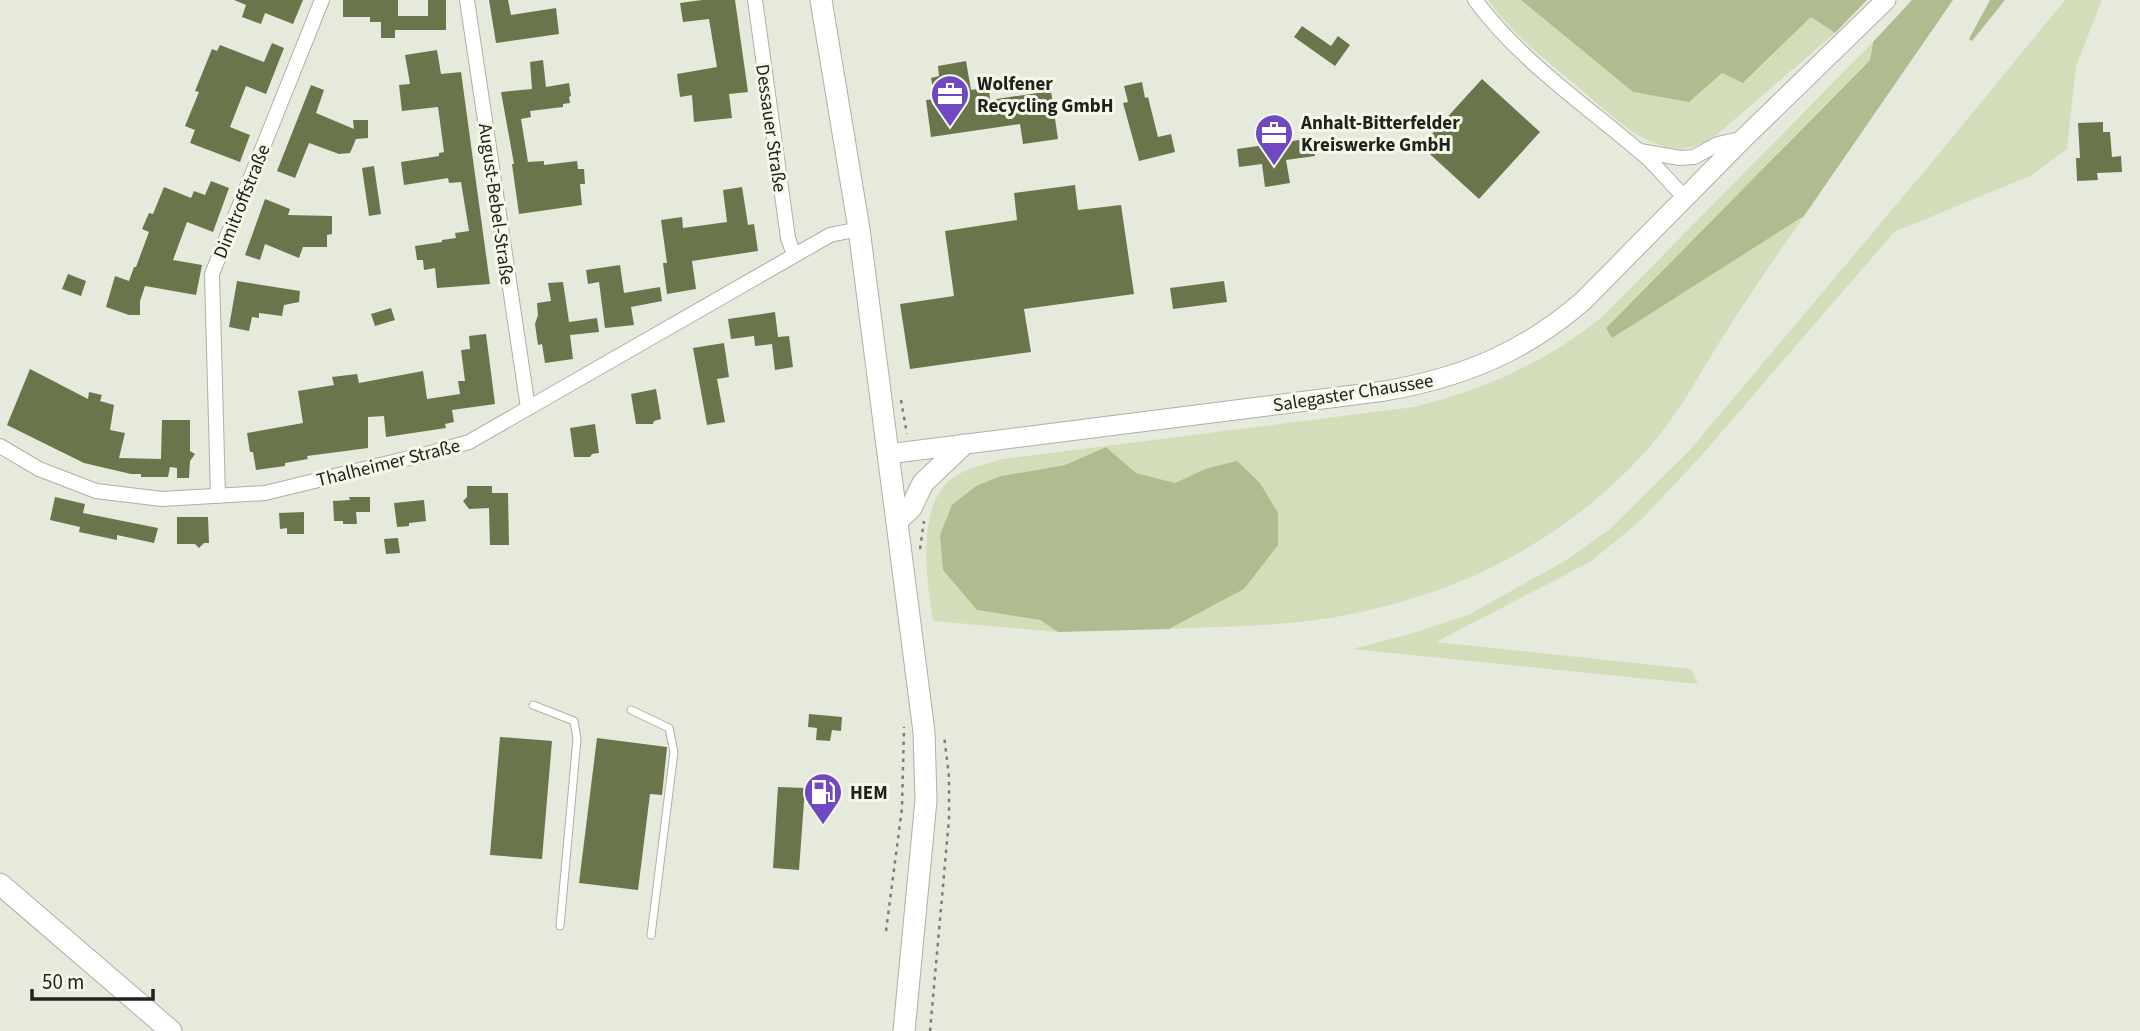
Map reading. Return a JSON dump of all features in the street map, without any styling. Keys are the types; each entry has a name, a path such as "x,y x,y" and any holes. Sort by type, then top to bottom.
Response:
{"main road":[{"path":"821,0 859,229 920,689 926,757 926,800 904,1031"},
{"name":"Salegaster Chaussee","path":"888,454 1385,391 1457,374 1514,350 1564,317 1607,278 1744,138 1886,0"},
{"path":"897,521 911,508 929,477 963,445"},
{"path":"0,884 171,1031"}],"street":[{"name":"Dimitroffstraße","path":"218,496 212,274 321,0"},
{"name":"August-Bebel-Straße","path":"467,0 528,408"},
{"name":"Dessauer Straße","path":"755,0 788,238 794,255"},
{"path":"1475,0 1527,58 1639,151 1686,198"},
{"path":"1639,151 1680,158 1694,156 1718,144 1744,138"},
{"name":"Thalheimer Straße","path":"0,446 39,468 96,491 162,499 265,493 435,452 469,442 830,235 859,229"}],"lane":[{"path":"533,705 574,721 577,739 560,926"},
{"path":"631,710 669,728 674,752 651,935"}],"path":[{"path":"920,559 925,516"},
{"path":"886,931 902,808 904,721"},
{"path":"930,1031 949,819 949,776 943,729"}],"green space":[{"path":"1488,0 1521,0 1633,92 1722,73 1744,83 1811,17 1835,33 1713,138 1695,146 1675,149 1651,142 1619,122 1532,48"},
{"path":"1521,0 1867,0 1835,33 1811,17 1743,83 1722,73 1689,102 1633,92"},
{"path":"1912,0 1953,0 1804,216 1612,338 1606,328 1870,60 1873,42"},
{"path":"1990,0 2005,0 1972,41 1969,39"},
{"path":"2065,0 2102,0 2076,66 2067,149 2030,176 1894,232 1701,456 1639,522 1590,562 1436,642 1691,669 1698,684 1352,649 1468,615 1565,561 1610,529 1689,451"},
{"path":"1873,42 1870,59 1606,328 1612,337 1804,216 1659,436 1614,483 1579,513 1540,540 1500,563 1458,582 1369,610 1284,624 1169,629 1244,589 1205,469 1175,483 1136,473 1106,447 1065,465 1001,476 977,610 1040,620 1058,632 933,621 928,587 928,528 939,494 954,477 974,467 1003,459 1414,407 1465,392 1514,372 1560,347 1603,316"},
{"path":"1106,447 1136,473 1175,483 1205,469 1237,461 1260,483 1278,513 1278,545 1244,589 1169,629 1058,632 1040,620 977,610 943,570 940,535 952,505 976,486 1001,476 1065,465"}],"building":[{"path":"234,0 303,0 293,24 265,13 261,24 242,17 246,5"},
{"path":"343,0 398,0 398,16 428,16 428,0 446,0 446,30 395,30 395,38 381,38 381,22 370,22 370,17 343,17"},
{"path":"489,0 508,0 511,15 556,8 559,34 496,43"},
{"path":"735,0 748,92 729,94 732,118 694,122 692,95 680,97 677,74 717,67 709,19 683,22 680,3"},
{"path":"1302,26 1331,46 1338,36 1350,45 1335,66 1294,37"},
{"path":"272,43 284,48 266,94 246,86 230,127 250,135 240,162 190,143 195,130 185,126 199,92 195,91 212,49 217,51 220,45 264,62"},
{"path":"437,50 441,74 461,72 490,284 437,288 435,268 424,270 423,260 417,260 415,246 442,242 456,238 455,233 469,231 461,182 449,183 448,178 404,185 401,162 439,156 439,153 444,152 438,107 402,111 399,85 410,84 405,55"},
{"path":"543,60 546,87 569,83 570,103 563,104 563,107 530,111 531,117 521,119 528,162 544,161 544,165 577,161 578,169 584,169 585,184 580,184 582,205 519,214 514,164 501,92 532,89 530,62"},
{"path":"966,61 971,90 989,87 990,100 1051,91 1058,139 1023,144 1020,124 931,137 926,100 935,99 931,78 939,76 938,66"},
{"path":"1482,79 1540,132 1479,199 1421,146"},
{"path":"1142,82 1158,137 1171,134 1175,152 1139,161 1123,103 1128,102 1124,86"},
{"path":"311,85 324,90 316,113 354,129 353,120 368,120 368,138 356,139 350,153 339,154 309,143 295,178 277,171"},
{"path":"2103,122 2103,132 2110,132 2112,157 2121,156 2122,172 2097,173 2098,180 2077,181 2076,158 2080,158 2078,123"},
{"path":"1313,138 1315,156 1286,160 1290,183 1265,187 1262,164 1239,167 1237,149"},
{"path":"374,166 381,214 369,216 362,168"},
{"path":"211,181 229,188 213,232 187,222 173,260 202,265 196,295 145,286 140,301 140,315 129,315 106,307 115,276 129,281 136,267 149,232 142,229 149,213 153,214 164,187 191,198 194,191 205,195"},
{"path":"1075,185 1078,210 1121,205 1134,294 1024,309 1031,352 910,369 900,304 954,296 945,231 1017,220 1014,193"},
{"path":"742,187 748,225 754,224 758,251 692,261 696,289 667,294 663,263 667,263 661,220 682,217 683,228 727,222 723,190"},
{"path":"265,199 290,209 288,215 332,216 332,234 327,235 327,247 303,247 299,258 265,244 260,260 245,255"},
{"path":"620,265 624,293 660,287 662,301 631,307 634,325 605,328 599,282 588,284 586,270"},
{"path":"68,274 86,281 81,296 62,289"},
{"path":"237,281 300,291 299,302 284,305 282,316 259,313 259,318 252,317 249,331 229,327"},
{"path":"1224,281 1227,302 1173,309 1170,288"},
{"path":"563,282 569,322 597,318 599,332 570,335 573,359 545,363 542,344 538,345 535,324 538,315 537,303 551,301 548,283"},
{"path":"391,308 395,320 375,326 371,314"},
{"path":"775,312 778,337 789,336 793,367 775,370 772,344 755,346 754,336 731,339 728,319"},
{"path":"486,334 495,404 452,410 454,422 445,424 446,428 386,437 384,416 368,417 368,448 307,456 308,459 285,463 285,466 256,470 247,433 303,423 298,391 334,385 332,377 357,374 359,383 423,371 427,399 460,394 458,381 465,381 461,350 470,349 469,336"},
{"path":"724,343 729,377 717,379 725,422 707,425 693,348"},
{"path":"30,369 88,399 89,392 102,395 100,401 114,405 110,430 125,433 119,458 161,459 162,420 190,420 190,451 195,454 190,461 189,478 177,478 177,468 170,467 168,477 141,477 141,474 84,463 7,425"},
{"path":"656,389 661,419 653,424 636,424 631,394"},
{"path":"595,424 599,453 590,457 574,457 570,428"},
{"path":"467,486 492,486 492,493 508,493 509,545 490,545 489,508 469,509 463,501 467,497"},
{"path":"55,497 85,504 83,513 158,528 154,543 117,535 117,540 79,532 80,527 50,520"},
{"path":"349,497 370,497 370,512 356,512 357,524 334,521 333,501 350,500"},
{"path":"424,500 426,521 397,527 394,503"},
{"path":"304,512 304,534 287,534 287,528 280,529 279,513"},
{"path":"177,517 208,517 209,543 204,543 199,548 195,544 177,544"},
{"path":"398,538 400,553 386,554 384,539"},
{"path":"809,714 842,717 841,731 832,730 830,741 816,740 817,728 808,727"},
{"path":"500,737 552,741 542,859 490,855"},
{"path":"597,738 667,747 662,795 650,794 638,890 579,883"},
{"path":"778,787 805,788 799,870 773,868"}],"place":[{"name":"Wolfener Recycling GmbH","path":"950,128"},
{"name":"Anhalt-Bitterfelder Kreiswerke GmbH","path":"1274,167"},
{"name":"HEM","path":"823,826"}]}
